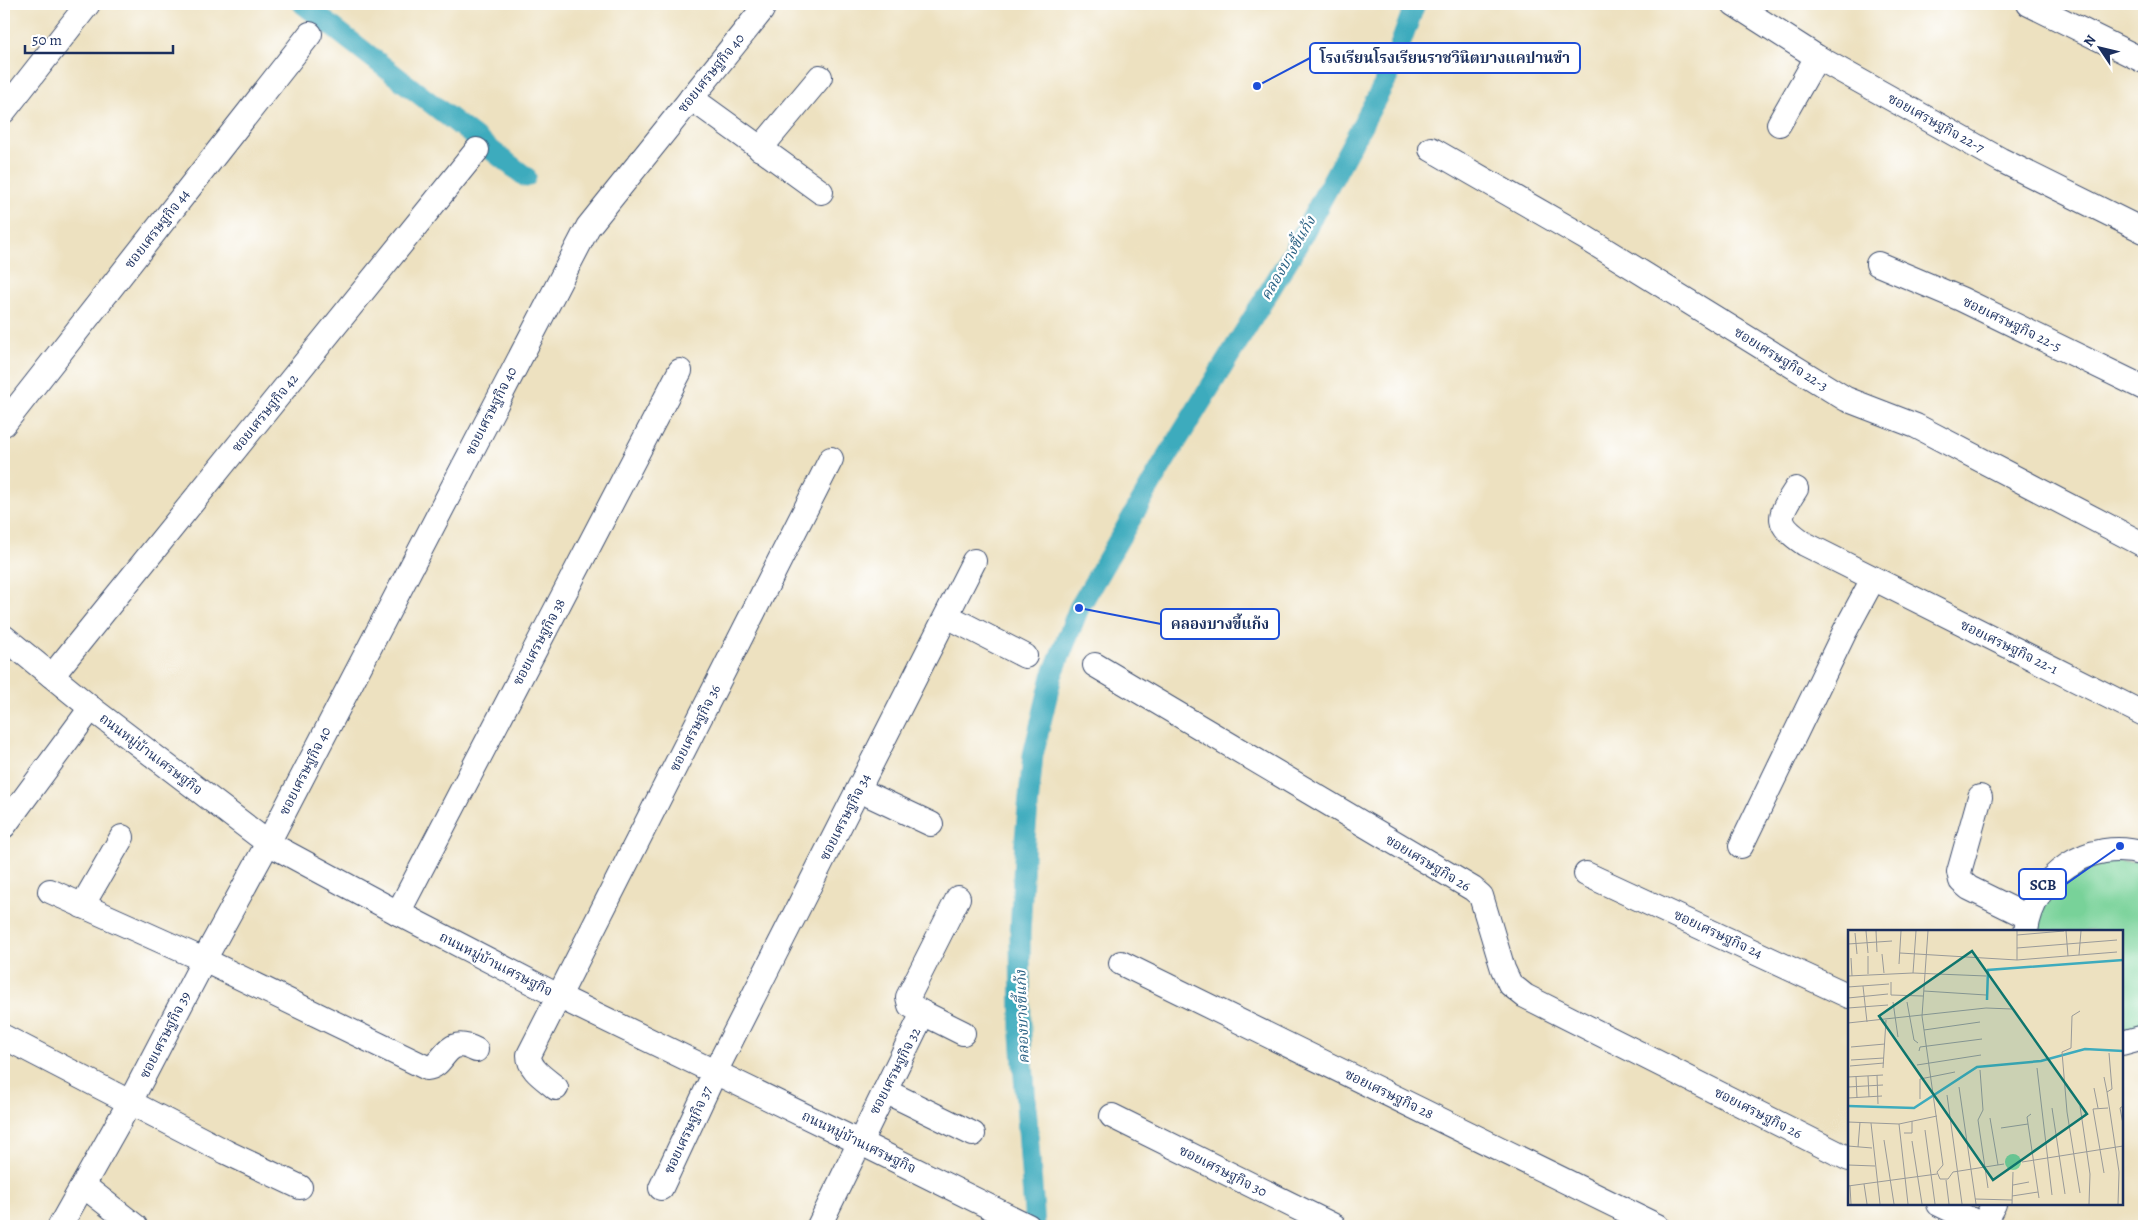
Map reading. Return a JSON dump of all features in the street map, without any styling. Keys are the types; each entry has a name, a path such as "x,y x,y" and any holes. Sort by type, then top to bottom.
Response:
{"street":[{"path":"4,111 88,4"},
{"name":"ซอยเศรษฐกิจ 22-7","path":"1734,4 1817,56 2001,160 2144,231"},
{"path":"2029,4 2144,61"},
{"name":"ซอยเศรษฐกิจ 40","path":"268,843 588,227 762,10"},
{"name":"ซอยเศรษฐกิจ 44","path":"4,424 310,34"},
{"path":"1779,124 1817,56"},
{"path":"760,149 820,77"},
{"path":"691,98 821,192"},
{"name":"ซอยเศรษฐกิจ 22-3","path":"1431,149 1584,237 1846,399 1916,426 2144,545"},
{"name":"ซอยเศรษฐกิจ 42","path":"52,676 477,150"},
{"name":"ซอยเศรษฐกิจ 22-5","path":"1878,264 1961,300 2144,388"},
{"name":"ซอยเศรษฐกิจ 38","path":"398,913 680,371"},
{"name":"ซอยเศรษฐกิจ 36","path":"556,1088 532,1067 529,1062 529,1055 832,459"},
{"name":"ซอยเศรษฐกิจ 22-1","path":"1796,489 1782,511 1786,530 1805,544 2144,714"},
{"name":"ซอยเศรษฐกิจ 34","path":"714,1072 974,561"},
{"path":"1741,846 1845,631 1874,579"},
{"path":"947,616 1025,656"},
{"name":"ถนนหมู่บ้านเศรษฐกิจ","path":"4,637 91,708 268,843 560,997 1028,1226"},
{"name":"ซอยเศรษฐกิจ 26","path":"1095,665 1473,889 1481,896 1503,970 1510,984 1525,996 1848,1158"},
{"path":"8,812 91,708"},
{"path":"859,790 931,824"},
{"path":"1980,797 1959,872 1961,881 1968,888 2027,924 2043,887 2079,858 2098,852 2131,850 2144,854"},
{"path":"82,906 122,837"},
{"name":"ซอยเศรษฐกิจ 39","path":"60,1226 130,1102 268,843"},
{"name":"ซอยเศรษฐกิจ 24","path":"1586,874 1848,996"},
{"path":"50,891 204,960 427,1068 435,1065 450,1048 460,1045 470,1046 476,1050"},
{"name":"ซอยเศรษฐกิจ 32","path":"819,1226 924,1013 910,1005 908,997 958,898"},
{"name":"ซอยเศรษฐกิจ 28","path":"1121,963 1657,1226"},
{"path":"924,1013 963,1033"},
{"path":"4,1037 300,1187"},
{"path":"2123,1043 2144,1037"},
{"name":"ซอยเศรษฐกิจ 37","path":"661,1188 714,1072"},
{"path":"885,1091 973,1134"},
{"name":"ซอยเศรษฐกิจ 30","path":"1112,1116 1334,1226"},
{"path":"84,1186 135,1226"},
{"path":"1941,1205 1983,1226 1994,1205"}],"green space":[{"path":"2144,861 2144,1028 2123,1032 2123,930 2032,930 2040,906 2081,862"}],"waterway":[{"path":"303,4 526,177"},
{"name":"คลองบางขี้แก้ง","path":"1035,1226 1021,1036 1020,934 1025,839 1033,755 1052,676 1079,608 1164,462 1294,251 1390,73 1415,4"}],"place":[{"name":"โรงเรียนโรงเรียนราชวินิตบางแคปานขำ","path":"1257,86"},
{"name":"คลองบางขี้แก้ง","path":"1079,608"},
{"name":"SCB","path":"2120,846"}]}
